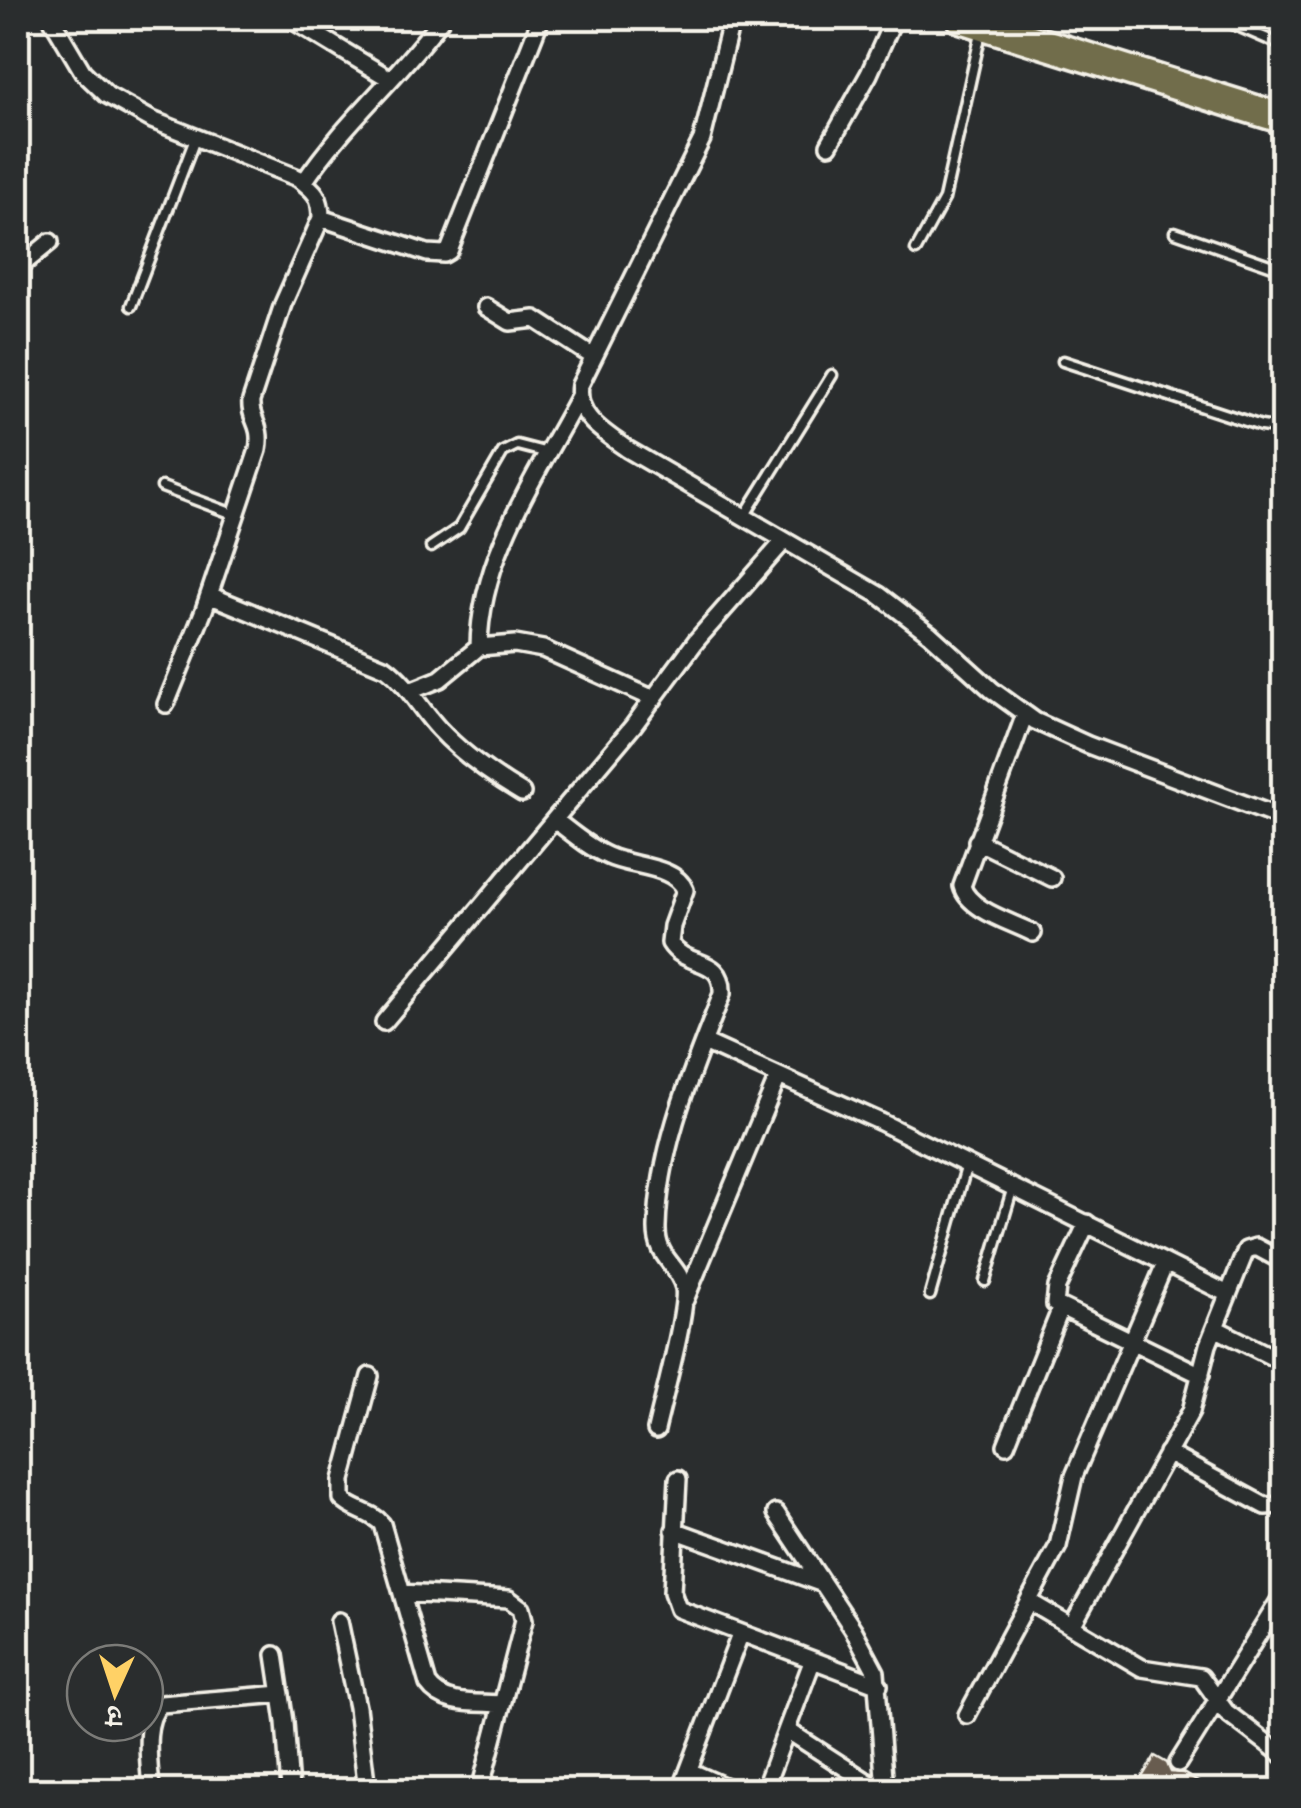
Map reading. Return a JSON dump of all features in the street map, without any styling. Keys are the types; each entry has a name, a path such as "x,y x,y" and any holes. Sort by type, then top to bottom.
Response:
{"highway":[{"path":"972,20 1284,119"}],"street":[{"path":"51,18 93,86 152,120 304,182 320,196 321,218 282,304 256,379 250,408 260,437 209,595 166,704"},
{"path":"288,18 390,79"},
{"path":"304,182 442,18"},
{"path":"321,218 427,253 449,251 542,18"},
{"path":"479,648 480,607 491,569 578,396 592,356 686,176 702,139 732,18"},
{"path":"828,146 869,74 894,18"},
{"path":"18,268 50,242"},
{"path":"486,307 510,322 535,319 592,356"},
{"path":"578,396 580,406 598,428 627,450 902,610 1025,714 1054,731 1284,818"},
{"path":"384,1022 654,700 696,641 784,542"},
{"path":"209,595 370,660 396,675 457,746 522,792"},
{"path":"410,691 440,679 479,648 515,644 543,649 654,700"},
{"path":"1025,714 964,877 963,893 974,903 1033,933"},
{"path":"555,820 609,857 682,881 686,890 670,943 680,954 714,969 723,983 664,1160 656,1224 657,1244 679,1277 685,1301"},
{"path":"977,841 1052,878"},
{"path":"704,1042 967,1164 1228,1294"},
{"path":"656,1430 685,1301 778,1078"},
{"path":"1087,1223 1054,1296 1055,1304 1201,1375"},
{"path":"1072,1626 1190,1411 1214,1328 1246,1250 1251,1246 1266,1250 1284,1262"},
{"path":"967,1715 1058,1546 1074,1476 1164,1264"},
{"path":"1006,1445 1060,1308"},
{"path":"1214,1328 1284,1363"},
{"path":"370,1376 340,1490 348,1506 382,1524 428,1684 434,1693 449,1700 501,1704"},
{"path":"1167,1452 1265,1506 1284,1505"},
{"path":"678,1480 674,1603 688,1615 878,1685"},
{"path":"776,1513 869,1656 878,1685 882,1790"},
{"path":"674,1530 824,1584"},
{"path":"402,1593 509,1599 522,1608 524,1620 480,1790"},
{"path":"1178,1763 1284,1593"},
{"path":"1030,1602 1142,1668 1201,1677 1226,1712 1284,1756"},
{"path":"339,1622 354,1689 367,1790"},
{"path":"682,1790 740,1635"},
{"path":"275,1655 290,1790"},
{"path":"764,1790 812,1662"},
{"path":"150,1790 150,1730 155,1708 161,1704 281,1694"},
{"path":"787,1730 882,1790"},
{"path":"689,1771 733,1790"}],"lane":[{"path":"1219,18 1284,46"},
{"path":"916,250 944,199 972,20"},
{"path":"130,306 195,138"},
{"path":"1175,232 1284,270"},
{"path":"1062,361 1262,426 1276,428 1284,424"},
{"path":"743,518 832,375"},
{"path":"431,546 459,528 503,452 517,445 548,453"},
{"path":"162,487 236,516"},
{"path":"930,1295 967,1164"},
{"path":"985,1280 1012,1187"}],"building":[{"path":"1155,1756 1167,1763 1171,1772 1183,1773 1211,1790 1134,1790"}]}
